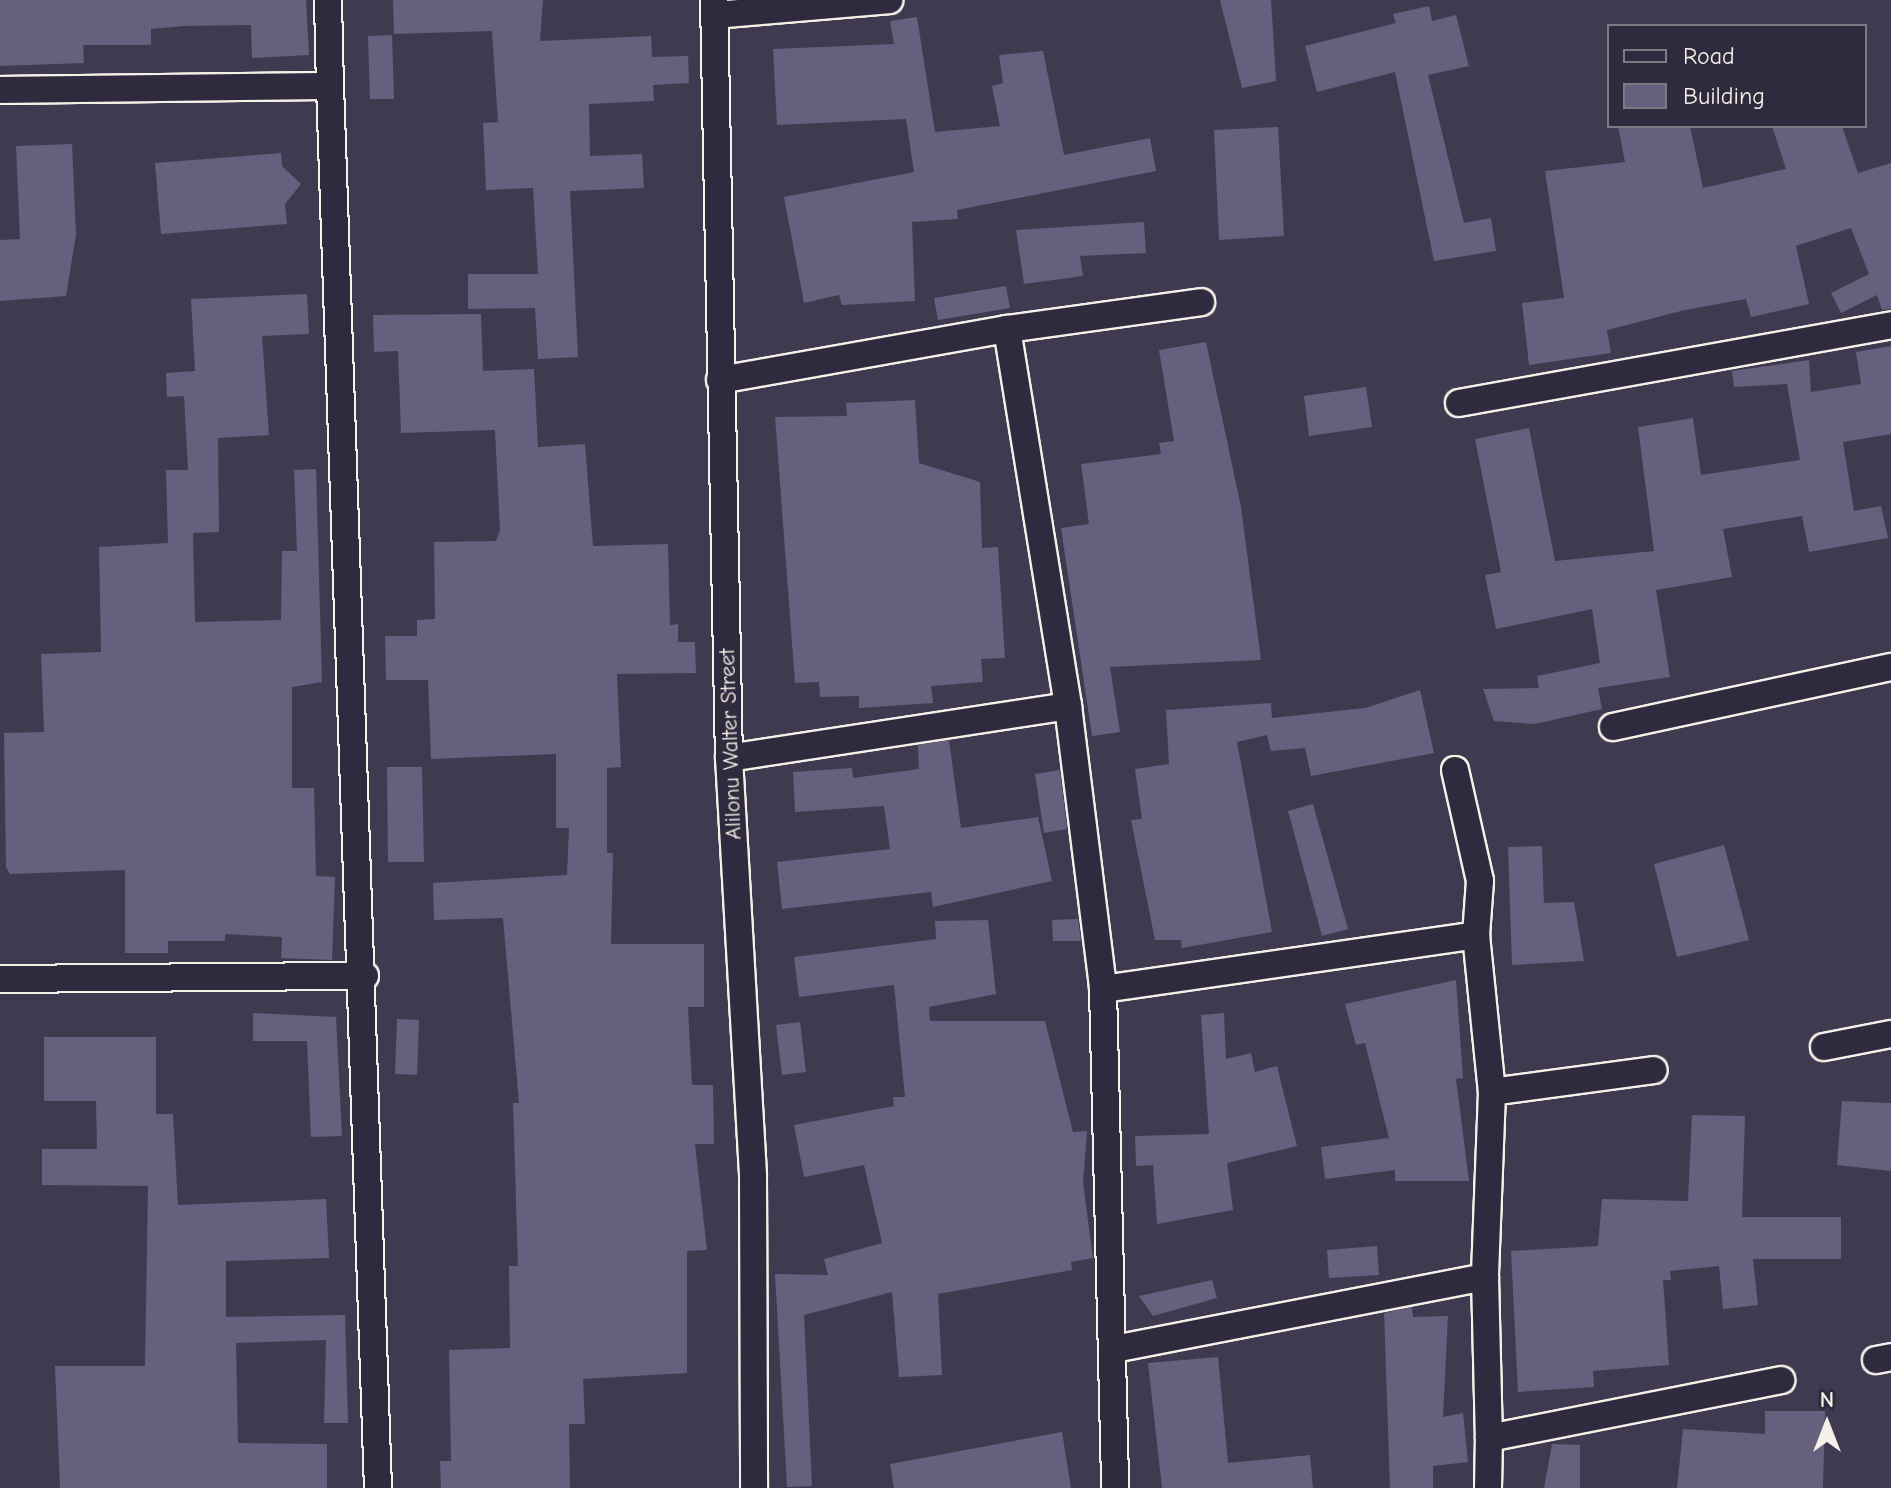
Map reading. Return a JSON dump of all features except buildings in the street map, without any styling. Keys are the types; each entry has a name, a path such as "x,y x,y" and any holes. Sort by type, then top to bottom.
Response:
{"street":[{"path":"328,0 365,976 378,1488"},
{"path":"714,7 889,0"},
{"name":"Alilonu Walter Street","path":"714,7 729,758 753,1176 754,1488"},
{"path":"0,90 330,86"},
{"path":"720,380 1007,329 1201,302"},
{"path":"1459,403 1891,325"},
{"path":"1007,329 1068,706 1103,989 1115,1488"},
{"path":"1613,727 1891,667"},
{"path":"729,758 1068,706"},
{"path":"1455,770 1480,881 1476,935 1492,1092 1485,1277 1488,1488"},
{"path":"1103,989 1476,935"},
{"path":"0,979 365,976"},
{"path":"1824,1047 1891,1034"},
{"path":"1492,1092 1654,1070"},
{"path":"1114,1349 1485,1277"},
{"path":"1489,1438 1781,1380"}]}
